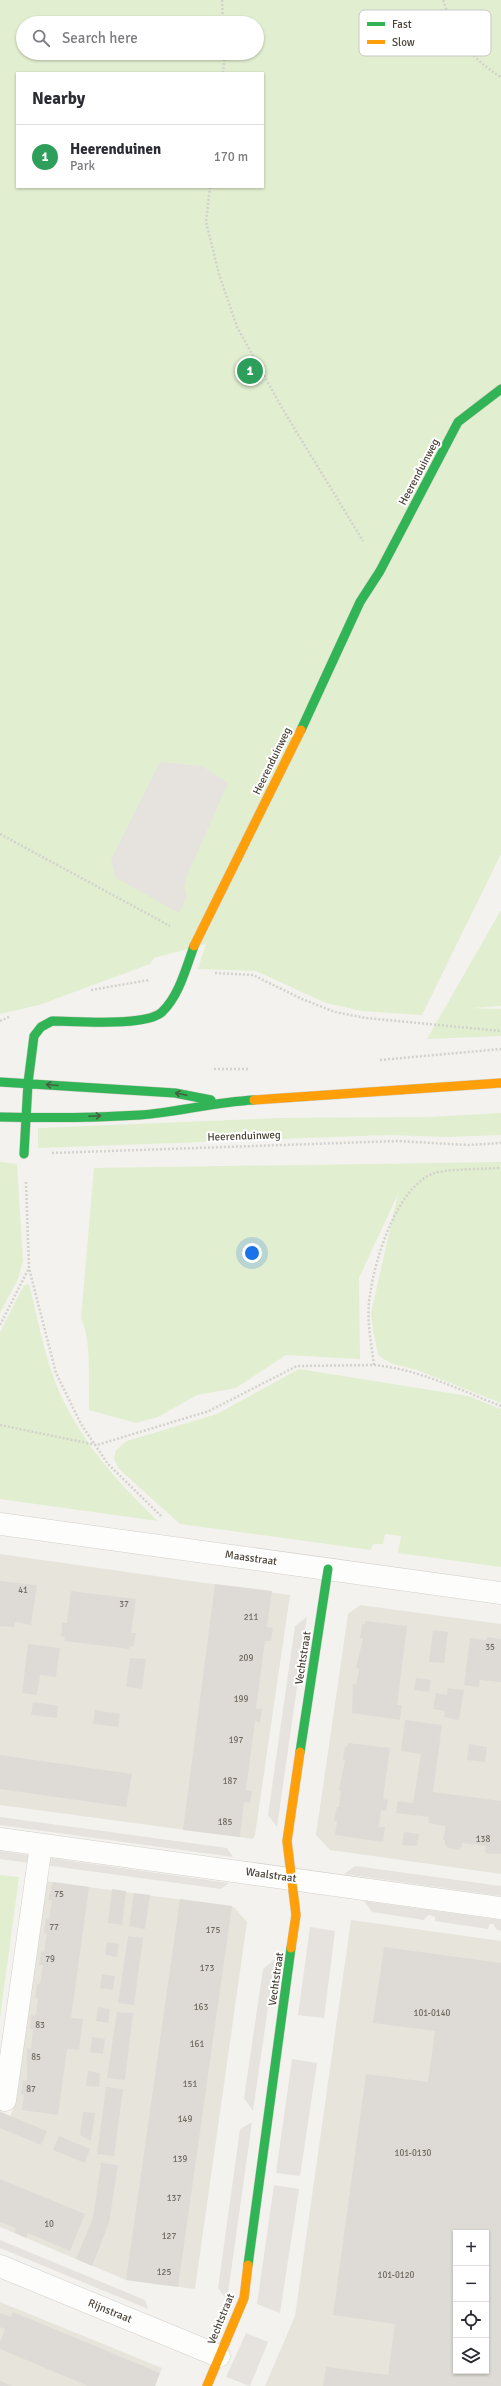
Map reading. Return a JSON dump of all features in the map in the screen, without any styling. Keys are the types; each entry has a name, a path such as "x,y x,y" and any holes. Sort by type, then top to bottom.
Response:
{"street":[{"name":"Heerenduinweg","path":"24,1154 28,1083 34,1036 41,1027 52,1021 140,1021 152,1018 168,1007 184,973 196,941 289,755 360,602 380,571 458,422 501,389"},
{"path":"0,1082 175,1093 220,1102"},
{"path":"0,1117 26,1118 141,1115 220,1102 501,1083"},
{"name":"Maasstraat","path":"0,1524 501,1593"},
{"name":"Vechtstraat","path":"207,2386 244,2298 296,1915 287,1841 328,1569"},
{"name":"Waalstraat","path":"0,1839 501,1908"},
{"path":"5,2100 41,1845"},
{"name":"Rijnstraat","path":"0,2266 219,2356"}],"path":[{"path":"222,0 223,16"},
{"path":"443,0 447,10"},
{"path":"475,56 481,64 501,77"},
{"path":"223,72 224,60"},
{"path":"210,188 206,222 219,274 237,327 282,408 380,571"},
{"path":"0,834 196,941"},
{"path":"184,973 253,975 309,1002 335,1012 366,1018 501,1031"},
{"path":"376,1060 501,1049"},
{"path":"206,1069 253,1068"},
{"name":"Heerenduinweg","path":"24,1154 144,1152 398,1142 468,1145 501,1143"},
{"path":"24,1154 29,1268 56,1373 81,1424 97,1445 108,1464 169,1523 166,1546"},
{"path":"374,1364 370,1333 370,1295 386,1232 414,1184 435,1173 501,1168"},
{"path":"0,1325 29,1268"},
{"path":"0,1425 97,1445 209,1411 296,1366 374,1364 392,1366 418,1374 501,1406"}],"shaded area":[{"path":"160,762 202,766 228,783 186,878 184,887 187,897 179,913 116,878 111,860"},
{"path":"0,1554 290,1595 255,1835 253,1839 0,1805"},
{"path":"360,1605 501,1624 501,1874 330,1850 316,1835 348,1614"},
{"path":"307,1617 277,1827 268,1815 295,1626"},
{"path":"0,1817 227,1848 233,1857 0,1825"},
{"path":"0,1851 229,1883 221,1889 0,1859"},
{"path":"355,1866 501,1886 501,1896 344,1874"},
{"path":"45,1881 234,1907 247,1922 195,2289 126,2280 0,2227 0,2111 10,2116 14,2107"},
{"path":"364,1901 501,1920 501,1931 497,1930 493,1924 490,1924 488,1929 435,1921 435,1917 430,1915 424,1920 372,1912"},
{"path":"351,1920 501,1941 501,2386 265,2386 295,2316"},
{"path":"310,1927 335,1931 324,2018 298,2015"},
{"path":"275,1959 253,2111 244,2098 263,1969"},
{"path":"292,2059 317,2063 300,2176 276,2173"},
{"path":"252,2122 227,2300 218,2288 240,2129"},
{"path":"274,2185 299,2189 280,2313 257,2304"},
{"path":"0,2240 145,2300 148,2309 0,2248"},
{"path":"0,2302 162,2368 155,2386 0,2386"},
{"path":"246,2333 268,2342 250,2386 226,2377"}],"green space":[{"path":"0,0 501,0 501,854 422,1015 362,1011 326,1003 256,971 198,969 206,944 154,958 150,964 39,1005 0,1014"},
{"path":"501,910 501,1006 471,1008 501,1009 501,1036 427,1039"},
{"path":"501,1113 501,1135 448,1137 388,1135 38,1148 38,1128 280,1118 429,1117"},
{"path":"0,1162 17,1164 23,1261 18,1279 0,1313"},
{"path":"501,1162 501,1403 417,1370 393,1364 383,1359 378,1354 371,1313 398,1194 359,1278 360,1359 286,1355 236,1388 197,1395 158,1417 136,1423 89,1410 89,1362 87,1338 81,1318 94,1168"},
{"path":"29,1284 52,1374 73,1419 94,1451 106,1466 158,1521 0,1499 0,1332 24,1285"},
{"path":"299,1369 468,1396 501,1409 501,1567 398,1553 401,1536 385,1534 383,1544 373,1544 371,1550 180,1524 118,1468 114,1458 116,1450 127,1441 217,1414"},
{"path":"0,1875 19,1877 0,2018"}],"building":[{"path":"0,1581 37,1585 31,1625 15,1622 14,1627 0,1626"},
{"path":"215,1584 272,1591 267,1627 273,1628 271,1641 265,1641 256,1709 262,1709 260,1723 255,1721 246,1790 252,1791 250,1803 244,1802 240,1837 183,1830"},
{"path":"71,1591 136,1599 131,1633 136,1633 134,1646 130,1646 129,1649 64,1641 65,1637 61,1636 62,1623 67,1623"},
{"path":"365,1621 407,1626 397,1705 402,1705 400,1720 352,1713 353,1684 356,1685 359,1669 356,1668 363,1638 360,1638 362,1624 365,1624"},
{"path":"433,1630 448,1632 444,1663 429,1662"},
{"path":"487,1637 501,1639 501,1682 480,1680 479,1687 464,1685 470,1638 486,1640"},
{"path":"28,1644 60,1648 56,1677 40,1675 37,1695 22,1693"},
{"path":"130,1658 146,1659 142,1689 126,1687"},
{"path":"416,1678 431,1680 429,1692 414,1690"},
{"path":"448,1688 464,1690 459,1720 444,1717 445,1711 433,1709 436,1693 447,1695"},
{"path":"33,1702 58,1706 57,1718 31,1715"},
{"path":"95,1710 120,1714 118,1727 93,1724"},
{"path":"405,1720 442,1725 433,1792 501,1801 501,1854 488,1854 485,1851 486,1846 462,1843 462,1847 458,1850 448,1848 445,1845 445,1840 443,1840 446,1826 428,1823 429,1817 396,1813 398,1801 413,1803 421,1754 401,1751"},
{"path":"348,1743 390,1748 383,1799 388,1800 386,1811 381,1810 379,1827 385,1827 383,1842 335,1835 337,1821 334,1821 337,1807 339,1807 341,1791 339,1790 345,1760 343,1759 345,1746 347,1747"},
{"path":"469,1744 487,1747 485,1762 467,1760"},
{"path":"0,1755 132,1774 126,1807 0,1789"},
{"path":"404,1832 419,1834 417,1846 402,1845"},
{"path":"53,1882 89,1887 71,2018 83,2019 79,2050 67,2049 58,2115 22,2110 24,2094 21,2094 23,2080 26,2081 27,2077 27,2048 31,2049 33,2029 30,2029 31,2015 35,2016 36,2013 38,1998 35,1998 37,1984 40,1984 43,1965 39,1965 41,1951 44,1952 47,1934 44,1933 46,1919 49,1919 52,1900 48,1900"},
{"path":"112,1889 126,1891 122,1925 108,1923"},
{"path":"134,1893 150,1895 145,1929 129,1926"},
{"path":"180,1899 232,1906 178,2287 126,2280"},
{"path":"128,1936 143,1938 134,2005 118,2003"},
{"path":"107,1942 119,1944 117,1957 105,1955"},
{"path":"384,1947 501,1963 501,2386 323,2386 326,2367 388,2375 395,2324 333,2315 366,2074 428,2082 435,2031 373,2023"},
{"path":"102,1974 115,1976 113,1990 100,1988"},
{"path":"98,2007 110,2009 108,2023 96,2021"},
{"path":"117,2012 133,2013 125,2080 107,2078"},
{"path":"92,2037 105,2039 103,2054 90,2052"},
{"path":"88,2071 100,2073 99,2087 86,2086"},
{"path":"106,2087 123,2089 114,2156 97,2154"},
{"path":"0,2112 47,2131 41,2145 0,2128"},
{"path":"83,2112 95,2113 91,2141 80,2135"},
{"path":"59,2136 90,2149 85,2163 53,2150"},
{"path":"101,2163 118,2165 109,2223 92,2266 76,2259 93,2218"},
{"path":"0,2179 85,2214 70,2251 28,2233 26,2238 15,2233 16,2228 0,2222"},
{"path":"13,2312 160,2373 155,2386 88,2386 0,2349 0,2342 5,2329 0,2327 0,2313 11,2317"},
{"path":"0,2381 13,2386 0,2386"}],"traffic: fast":[{"path":"301,730 360,602 380,571 458,422 501,389"},
{"path":"24,1154 28,1083 34,1036 41,1027 52,1021 110,1022 141,1020 154,1017 162,1012 173,998 194,946"},
{"path":"0,1082 175,1093 211,1100"},
{"path":"0,1117 70,1118 140,1115 254,1100"},
{"path":"300,1752 328,1569"},
{"path":"248,2265 291,1948"}],"traffic: slow":[{"path":"194,946 301,730"},
{"path":"254,1100 501,1083"},
{"path":"291,1948 296,1915 287,1841 300,1752"},
{"path":"207,2386 244,2298 248,2265"}],"place":[{"name":"Heerenduinen","path":"250,371"}]}
